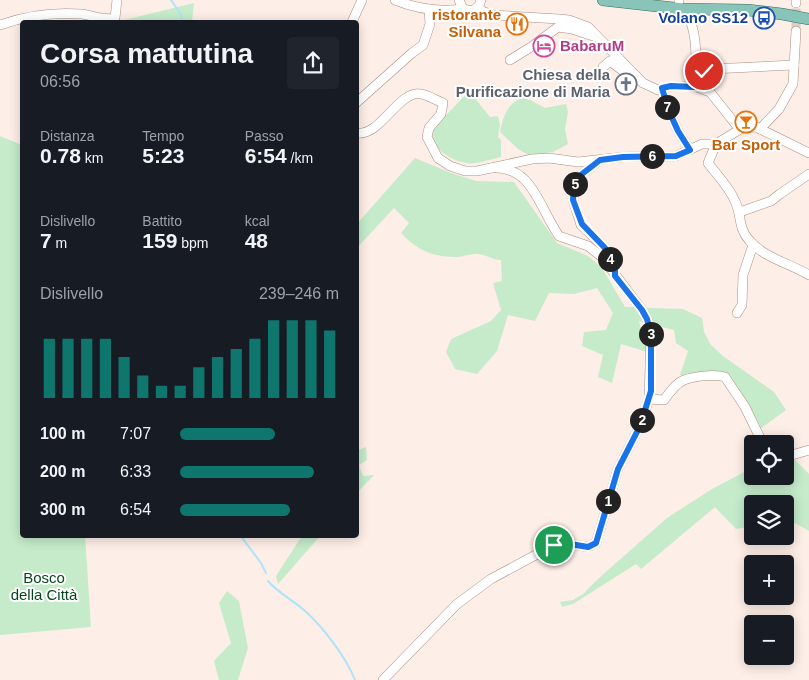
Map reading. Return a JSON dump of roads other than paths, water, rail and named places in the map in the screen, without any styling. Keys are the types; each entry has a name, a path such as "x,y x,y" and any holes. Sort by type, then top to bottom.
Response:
{"main road":[{"path":"603,0 682,10 748,10 809,19"}],"street":[{"path":"0,25 15,19 36,15 81,14 109,20 115,18 117,0"},
{"path":"353,20 362,0"},
{"path":"395,0 411,6 430,9 440,9 459,3 467,11 480,6 481,0"},
{"path":"359,96 423,45 430,24 430,9"},
{"path":"476,9 493,15 569,20 588,27 643,83 658,90 671,86 695,83 710,92 737,126 742,128"},
{"path":"688,16 693,27 696,46 695,83"},
{"path":"510,60 558,27 572,29 597,37"},
{"path":"760,129 783,104 793,84 796,31"},
{"path":"603,67 610,61 648,89"},
{"path":"695,83 704,71 712,69 794,65"},
{"path":"662,88 668,109 678,131 690,150"},
{"path":"359,134 372,130 410,95 420,94 443,103 442,114 429,128 427,137 438,158 450,166 465,171 477,171 532,159 549,158 578,162 623,157 676,156 702,144 716,144 742,128 756,127 809,153"},
{"path":"716,144 708,163 734,198 740,212 741,228 747,238 775,259 794,266 809,275"},
{"path":"600,160 582,174 574,186 573,200 582,224 605,248 615,270 615,276"},
{"path":"383,680 458,604 491,579 554,545 570,544 588,547 596,543 618,469 640,426 649,399 651,334 647,319 642,310 602,257 588,246 559,236 526,179 514,171 491,168"},
{"path":"740,212 771,201 809,174"},
{"path":"737,313 742,305 743,275 754,245"},
{"path":"649,399 664,400 674,387 684,380 709,376 725,377 745,407 758,435"},
{"path":"794,454 809,450"}],"waterway":[{"path":"171,0 182,20"},
{"path":"242,538 266,573"},
{"path":"268,581 319,625 340,652 355,680"}],"tunnel":[{"path":"796,3 796,31"}],"place":[{"name":"Volano SS12","path":"764,18"},
{"name":"ristorante Silvana","path":"517,24"},
{"name":"BabaruM","path":"544,46"},
{"name":"Chiesa della Purificazione di Maria","path":"626,84"},
{"name":"Bar Sport","path":"746,122"}],"park label":[{"name":"Bosco della Città","path":"44,586"}]}
